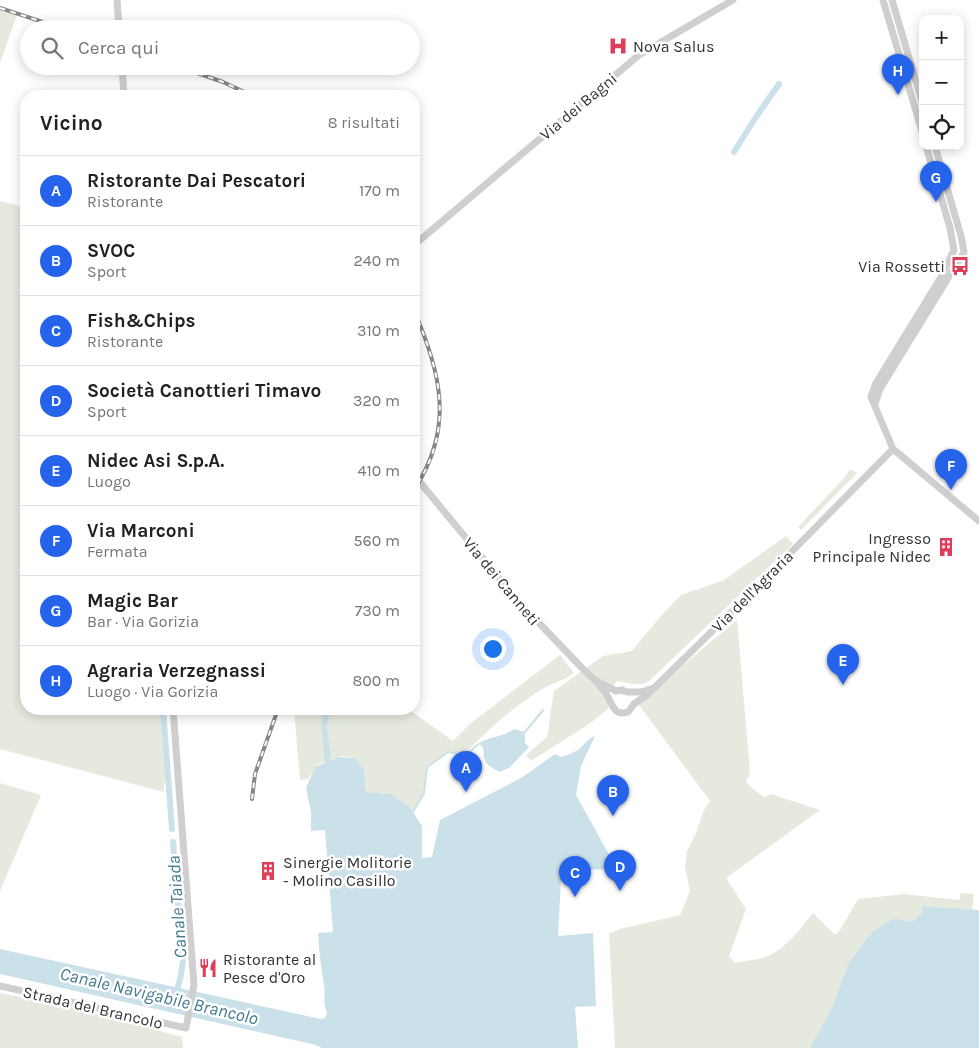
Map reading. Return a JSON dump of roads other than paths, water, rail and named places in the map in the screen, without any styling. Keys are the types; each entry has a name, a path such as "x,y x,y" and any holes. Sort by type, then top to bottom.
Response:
{"street":[{"path":"116,0 118,20"},
{"name":"Via dei Bagni","path":"420,239 638,55 733,0"},
{"path":"883,0 919,122"},
{"path":"892,0 919,91"},
{"path":"123,75 124,90"},
{"path":"927,150 950,228 954,250 941,277 876,383 871,397 893,449 979,521"},
{"path":"875,404 880,389 964,252 962,236 936,150"},
{"name":"Via dell'Agraria","path":"610,701 614,709 621,713 628,712 634,704 647,695 750,594 893,449"},
{"name":"Via dei Canneti","path":"420,482 518,602 547,634 596,680 610,701"},
{"name":"Via dei Canneti","path":"596,680 621,691"},
{"path":"610,701 612,695 621,691 641,692 652,688"},
{"path":"621,691 633,698 634,704"},
{"name":"Strada del Brancolo","path":"0,986 186,1028 194,985 173,715"}],"water":[{"path":"514,729 525,732 525,743 529,747 509,768 499,772 486,763 482,746 478,744"},
{"name":"Canale Navigabile Brancolo","path":"595,736 581,766 576,795 617,869 572,870 561,880 558,936 593,933 596,1006 575,1007 578,1048 322,1048 316,1045 0,974 0,949 321,1019 325,1018 327,1013 318,933 333,932 325,830 311,831 311,812 306,788 315,767 338,757 355,758 364,769 366,792 391,794 409,806 422,826 422,858 432,857 440,820 521,778 555,754 561,757 576,751"},
{"path":"923,906 979,910 979,1048 810,1048 832,1007 849,962 872,932 894,918 911,922 922,913"}],"waterway":[{"path":"734,152 779,84"},
{"path":"525,732 543,710"},
{"name":"Canale Taiada","path":"163,715 172,829"},
{"path":"326,715 324,725 328,761"},
{"path":"413,812 424,793 427,767 448,752 464,754 478,744"},
{"name":"Canale Taiada","path":"173,842 183,960 176,994"}],"railway":[{"path":"0,8 37,20"},
{"path":"203,75 240,90"},
{"path":"420,326 437,379 440,401 435,444 427,467 420,479"},
{"path":"252,799 255,774 276,715"}],"place":[{"name":"Nova Salus","path":"618,46"},
{"name":"Agraria Verzegnassi","path":"898,95"},
{"name":"Magic Bar","path":"936,202"},
{"name":"Via Rossetti","path":"960,266"},
{"name":"Via Marconi","path":"951,490"},
{"name":"Ingresso Principale Nidec","path":"946,547"},
{"name":"Nidec Asi S.p.A.","path":"843,685"},
{"name":"Ristorante Dai Pescatori","path":"466,792"},
{"name":"SVOC","path":"613,816"},
{"name":"Sinergie Molitorie - Molino Casillo","path":"268,871"},
{"name":"Società Canottieri Timavo","path":"620,891"},
{"name":"Fish&Chips","path":"575,897"},
{"name":"Ristorante al Pesce d'Oro","path":"208,968"}]}
